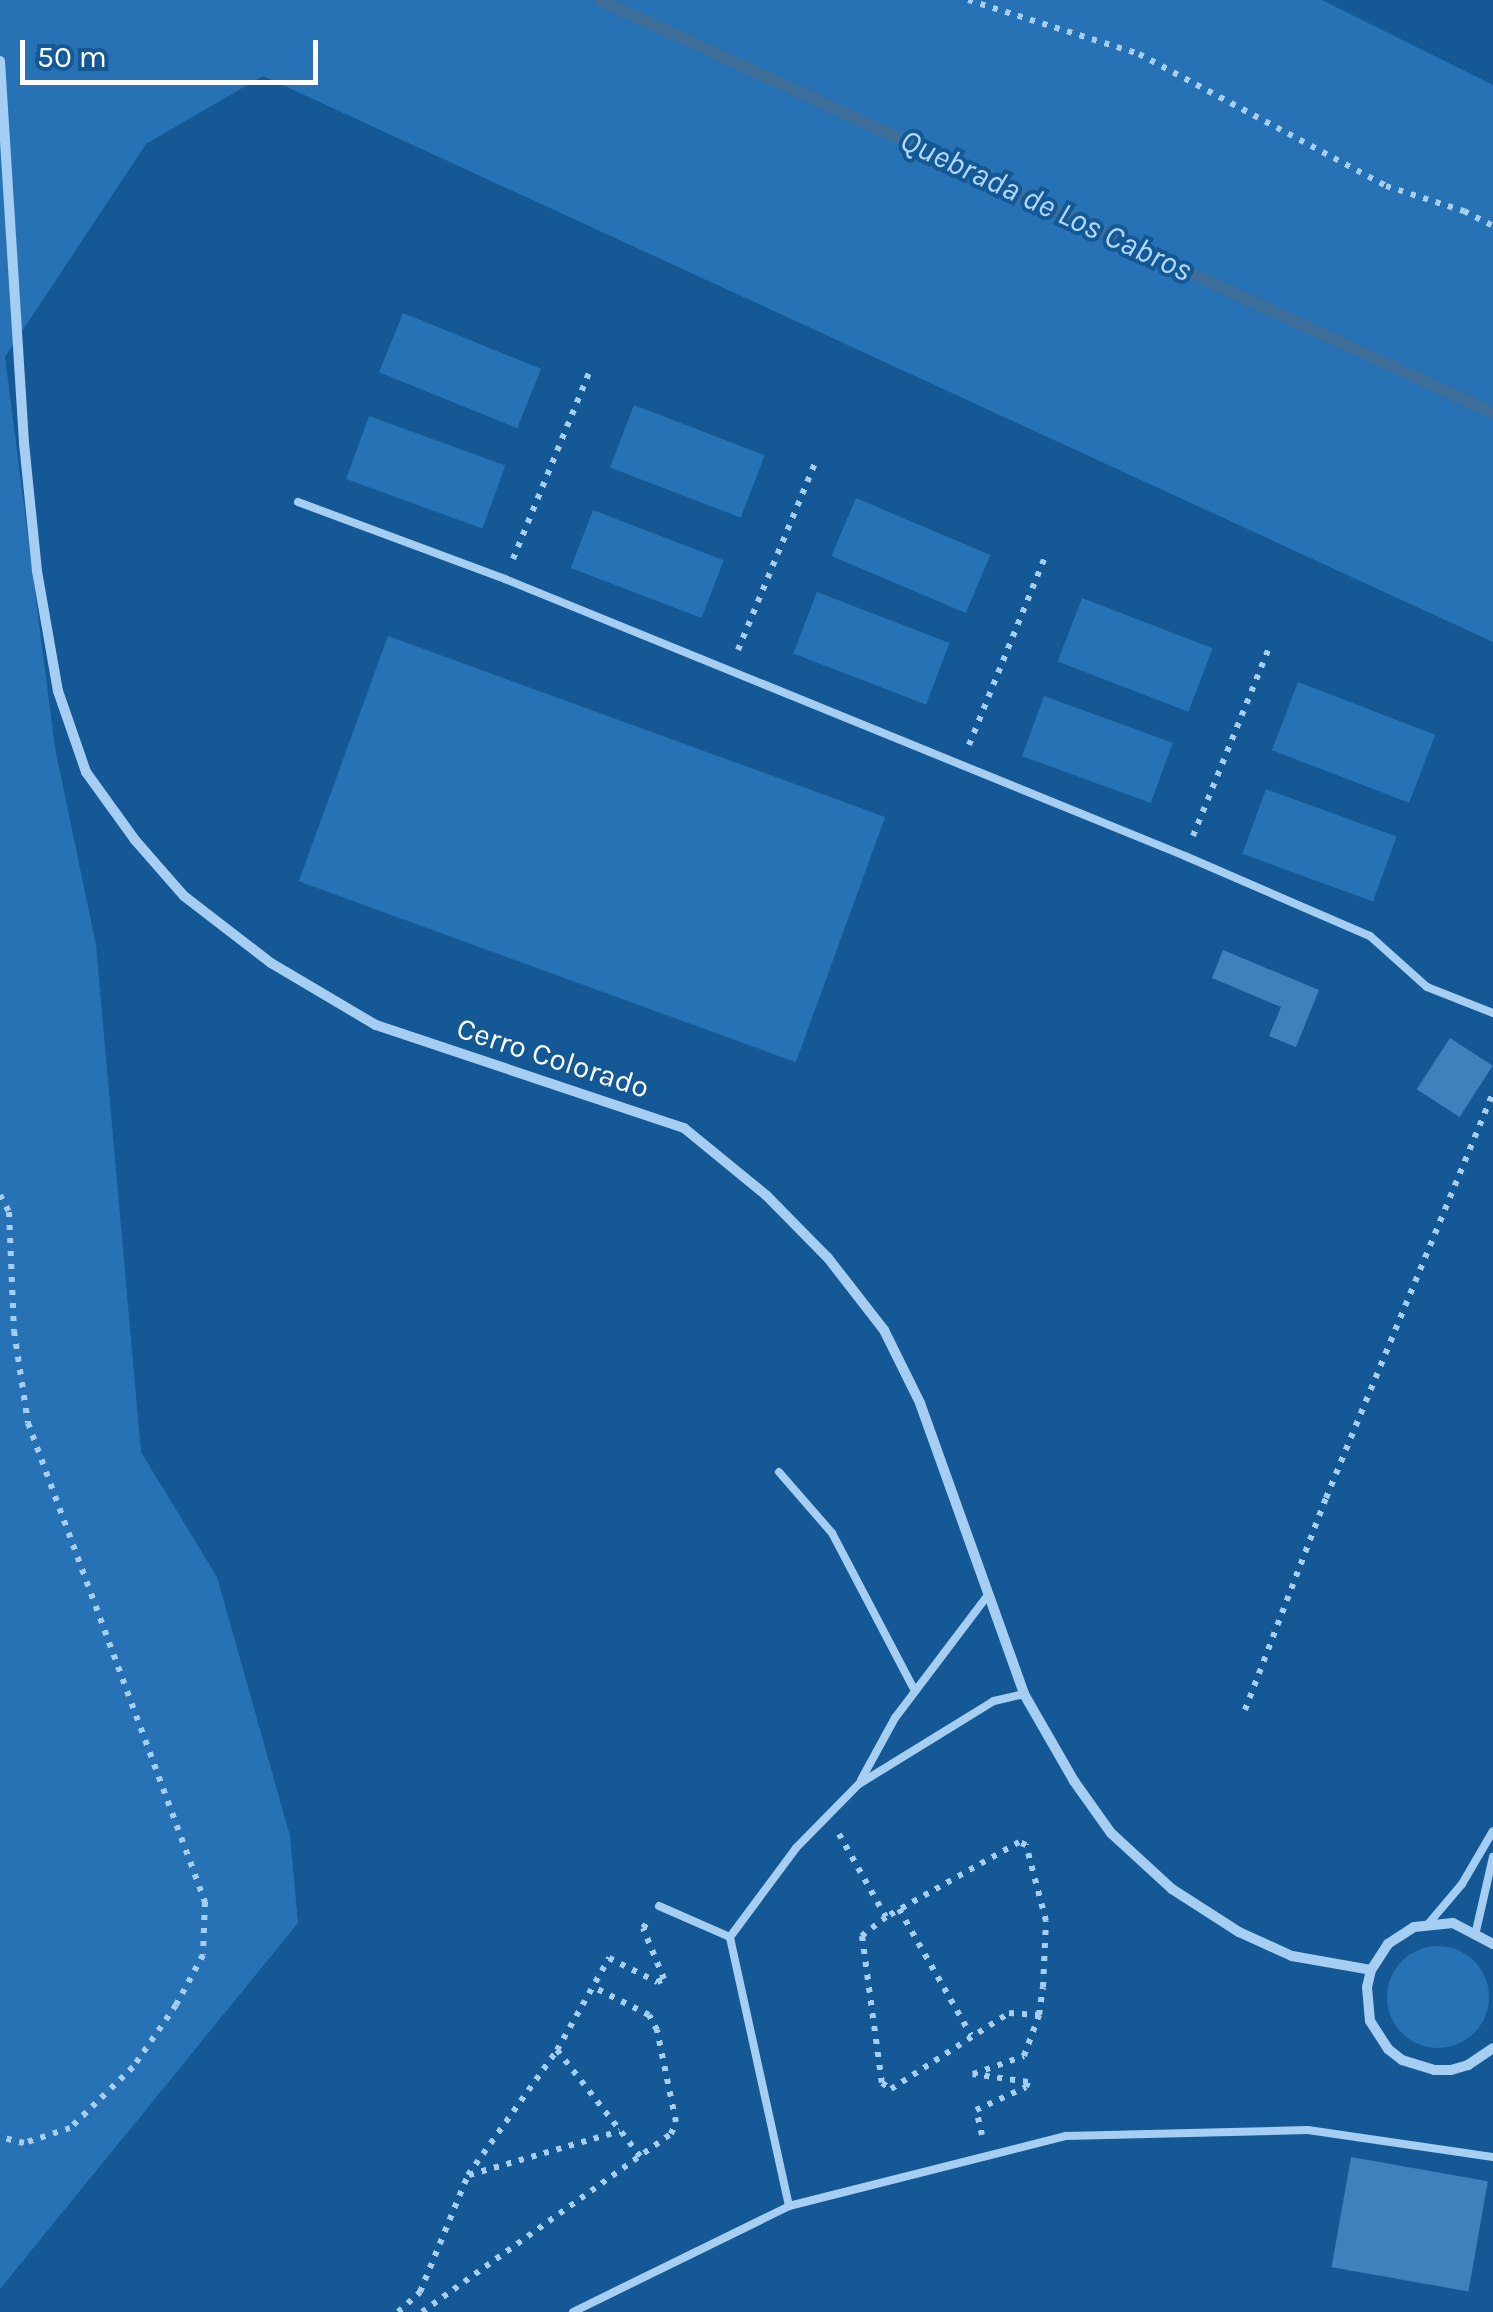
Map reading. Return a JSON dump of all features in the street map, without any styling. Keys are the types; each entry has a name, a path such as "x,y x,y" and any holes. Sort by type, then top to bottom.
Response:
{"street":[{"name":"Cerro Colorado","path":"0,61 24,443 37,572 58,691 86,772 135,840 184,896 271,963 376,1025 684,1128 766,1195 828,1258 884,1330 920,1403 1024,1694 1074,1781 1111,1833 1172,1889 1239,1932 1292,1956 1371,1970"},
{"path":"1493,1944 1476,1931 1453,1922 1429,1923 1400,1934 1371,1970 1367,1987 1370,2020 1388,2049 1402,2060 1434,2070 1451,2070 1468,2066 1493,2048"}],"lane":[{"path":"298,502 505,579 1185,856 1370,936 1426,987 1493,1013"},
{"path":"779,1472 832,1532 915,1691"},
{"path":"789,2206 730,1937 796,1848 859,1784 915,1691 988,1595"},
{"path":"859,1784 994,1701 1024,1694"},
{"path":"1429,1923 1462,1884 1493,1831"},
{"path":"1476,1931 1493,1857"},
{"path":"658,1906 730,1937"},
{"path":"573,2312 789,2206 1066,2136 1308,2130 1493,2156"}],"path":[{"path":"968,0 1139,54 1386,186 1464,211 1493,226"},
{"path":"505,579 590,370"},
{"path":"730,669 816,461"},
{"path":"961,765 1045,557"},
{"path":"1185,856 1268,650"},
{"path":"1245,1710 1493,1093"},
{"path":"0,1195 9,1212 14,1332 28,1424 205,1902 203,1955 176,2005 133,2067 70,2128 24,2143 0,2138"},
{"path":"828,1816 886,1917"},
{"path":"987,2156 976,2110 1026,2088 1028,2082 973,2074 1024,2056 1039,2015 1046,1922 1026,1845 1019,1842 899,1909 862,1936 882,2084 891,2089 1009,2013 1039,2015"},
{"path":"398,2312 420,2292 468,2175 558,2050 609,1958 657,1982 664,1979 643,1928 658,1906"},
{"path":"899,1909 972,2035"},
{"path":"422,2312 671,2134 676,2122 657,2030 649,2015 593,1988"},
{"path":"558,2050 640,2156"},
{"path":"468,2175 620,2131"}],"shaded area":[{"path":"0,0 1322,0 1493,85 1493,642 263,76 146,144 5,357 55,748 96,945 141,1452 217,1577 290,1836 298,1923 0,2289"},
{"path":"403,313 541,369 517,428 379,372"},
{"path":"634,405 765,455 741,518 610,468"},
{"path":"369,416 505,466 482,529 346,479"},
{"path":"856,498 990,555 966,613 831,556"},
{"path":"593,510 724,560 701,618 571,568"},
{"path":"817,592 950,643 926,705 793,654"},
{"path":"1082,598 1213,648 1188,712 1058,661"},
{"path":"388,636 885,817 796,1062 299,881"},
{"path":"1298,682 1435,735 1409,803 1272,750"},
{"path":"1044,696 1173,743 1151,803 1022,756"},
{"path":"1266,789 1397,837 1373,901 1242,854"},
{"path":"1438,1946 1457,1950 1474,1961 1485,1978 1489,1997 1485,2016 1474,2033 1457,2044 1438,2048 1419,2044 1402,2033 1391,2016 1387,1997 1391,1978 1402,1961 1419,1950"}],"building":[{"path":"1223,950 1319,990 1296,1047 1269,1036 1281,1007 1212,978"},
{"path":"1450,1038 1493,1066 1460,1117 1417,1089"},
{"path":"1351,2157 1488,2181 1468,2291 1332,2267"}],"waterway":[{"name":"Quebrada de Los Cabros","path":"600,0 1493,413"}]}
